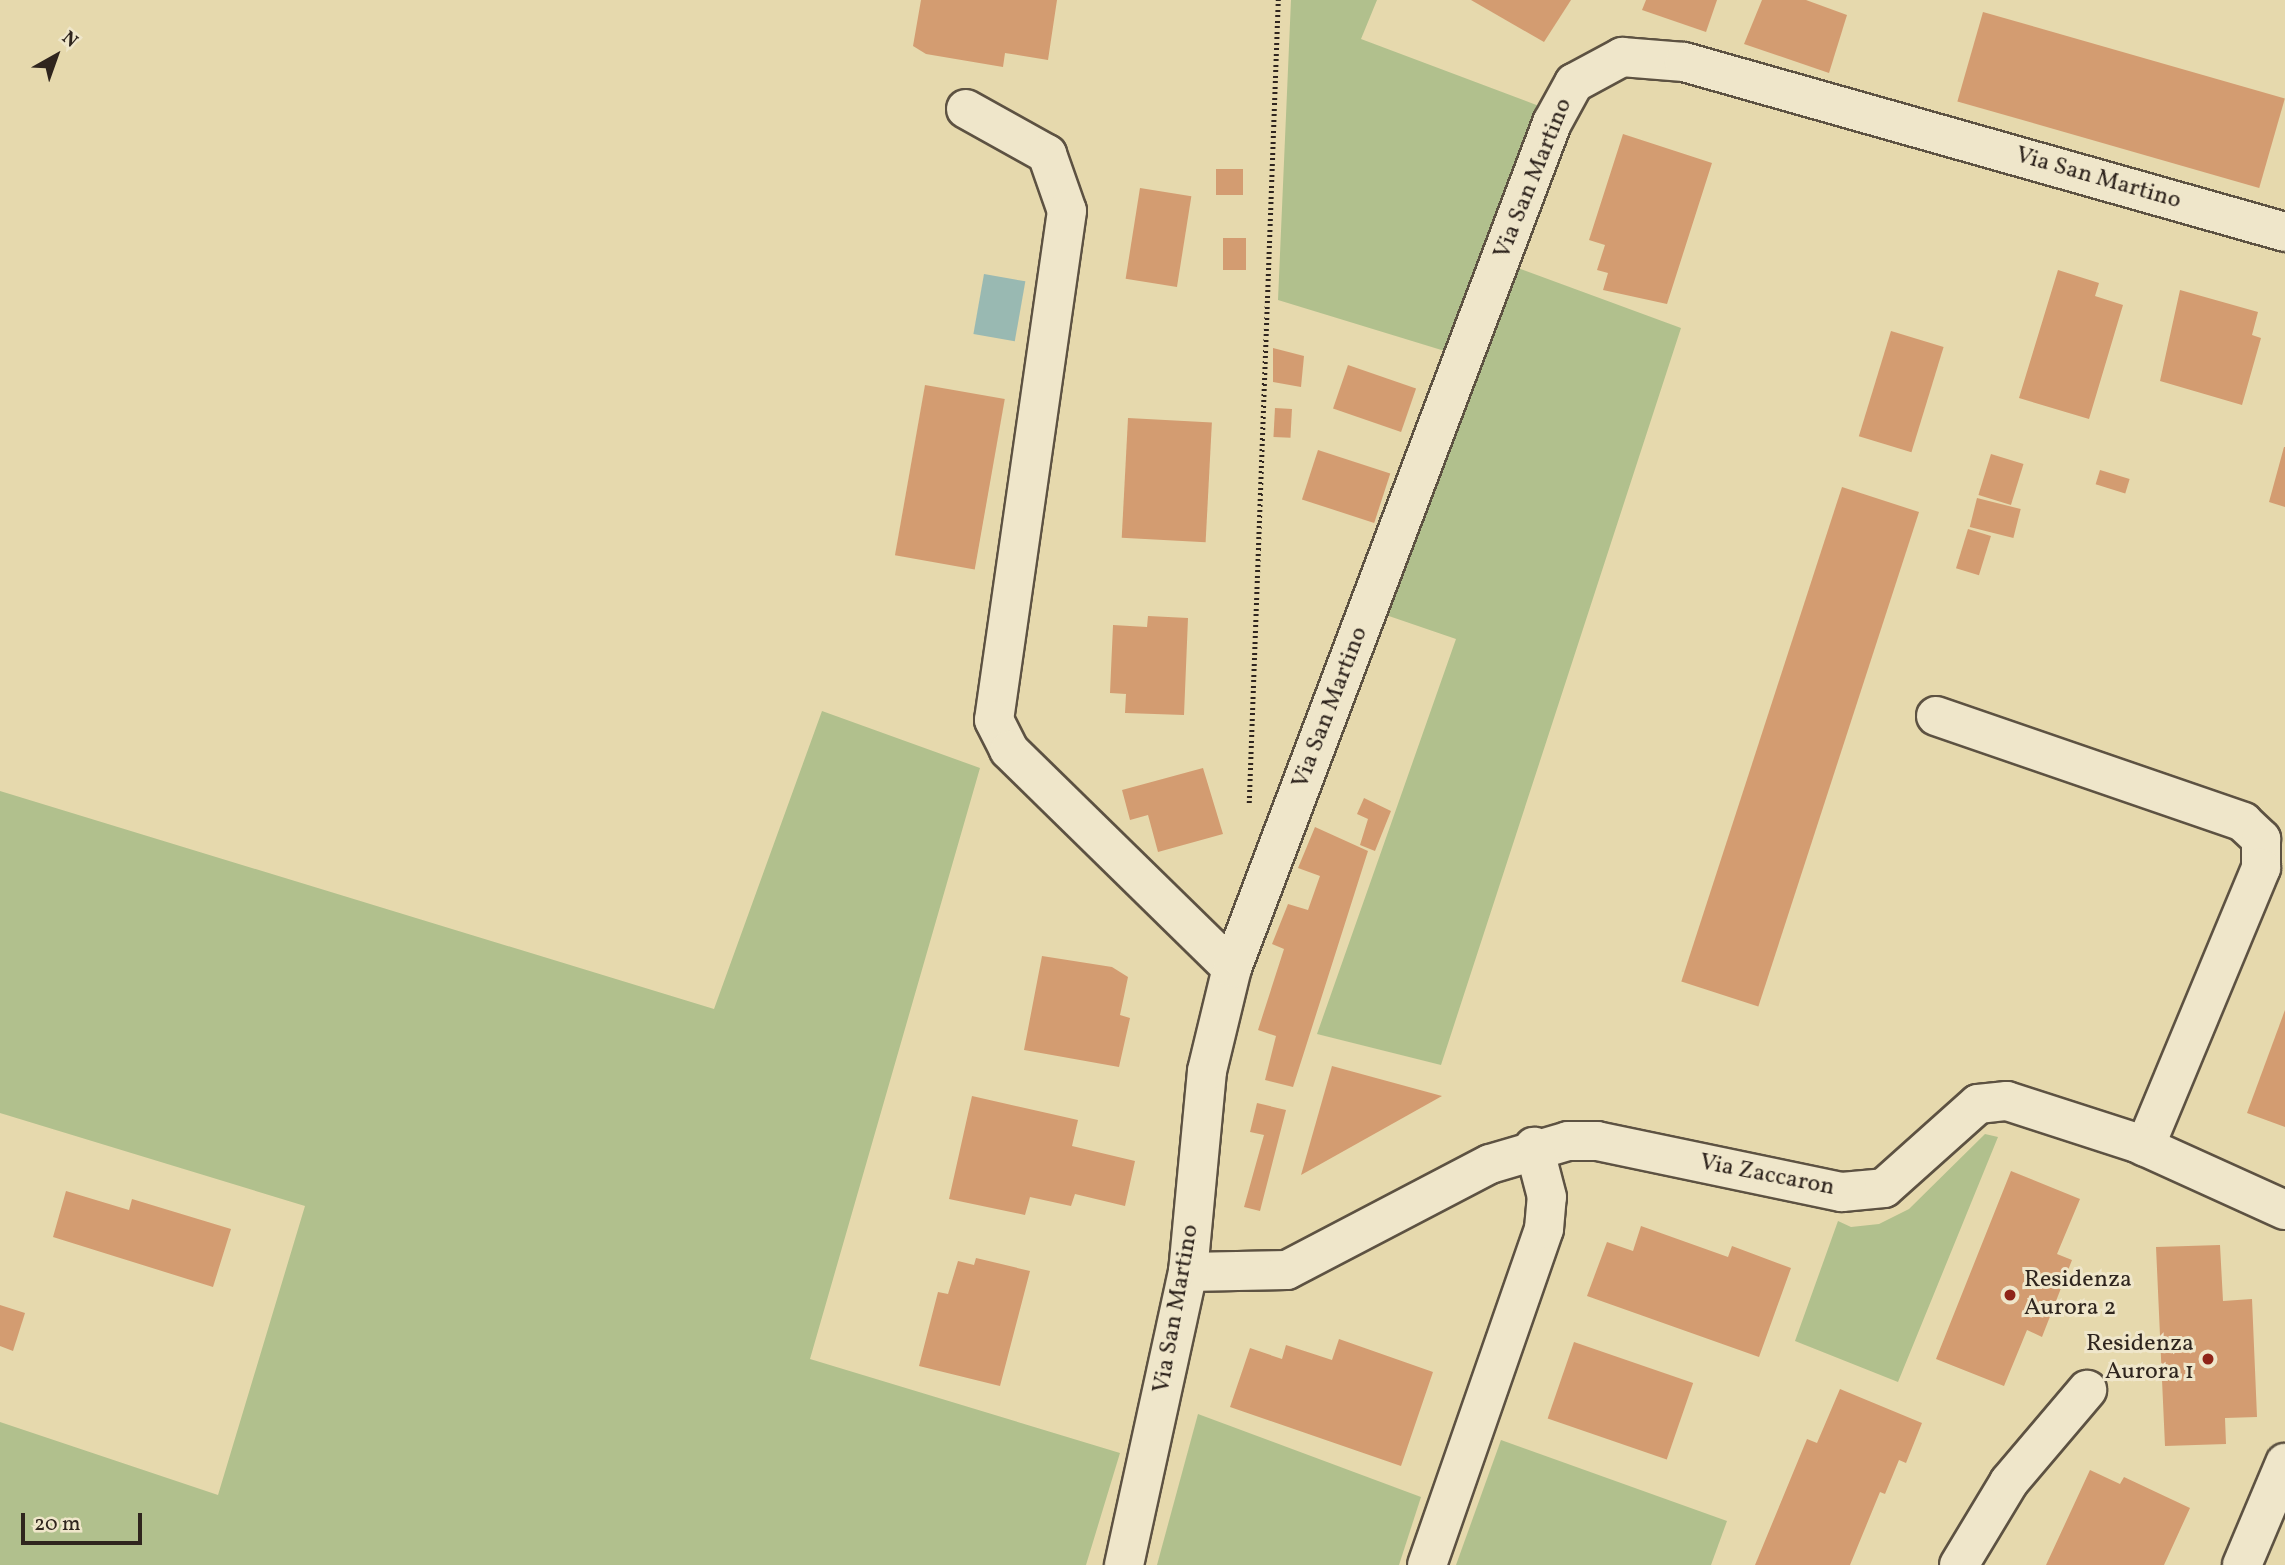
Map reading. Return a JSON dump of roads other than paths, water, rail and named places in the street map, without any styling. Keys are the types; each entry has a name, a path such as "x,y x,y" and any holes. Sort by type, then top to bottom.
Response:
{"street":[{"name":"Via San Martino","path":"1124,1565 1188,1272 1207,1071 1232,968 1552,123 1574,83 1622,57 1684,62 2285,232"},
{"path":"966,108 1047,154 1067,211 994,720 1009,750 1232,968"},
{"path":"1936,716 2243,822 2261,839 2260,868 2146,1147"},
{"name":"Via Zaccaron","path":"1188,1272 1287,1270 1534,1147 1597,1141 1842,1192 1884,1188 1978,1104 2007,1101 2146,1147 2285,1210"},
{"path":"1427,1565 1544,1229 1547,1197 1534,1147"},
{"path":"1959,1565 2009,1482 2087,1391"},
{"path":"2242,1565 2285,1463"}],"water":[{"path":"984,274 1025,281 1015,341 973,334"}],"place":[{"name":"Residenza Aurora 2","path":"2010,1295"},
{"name":"Residenza Aurora 1","path":"2208,1359"}]}
